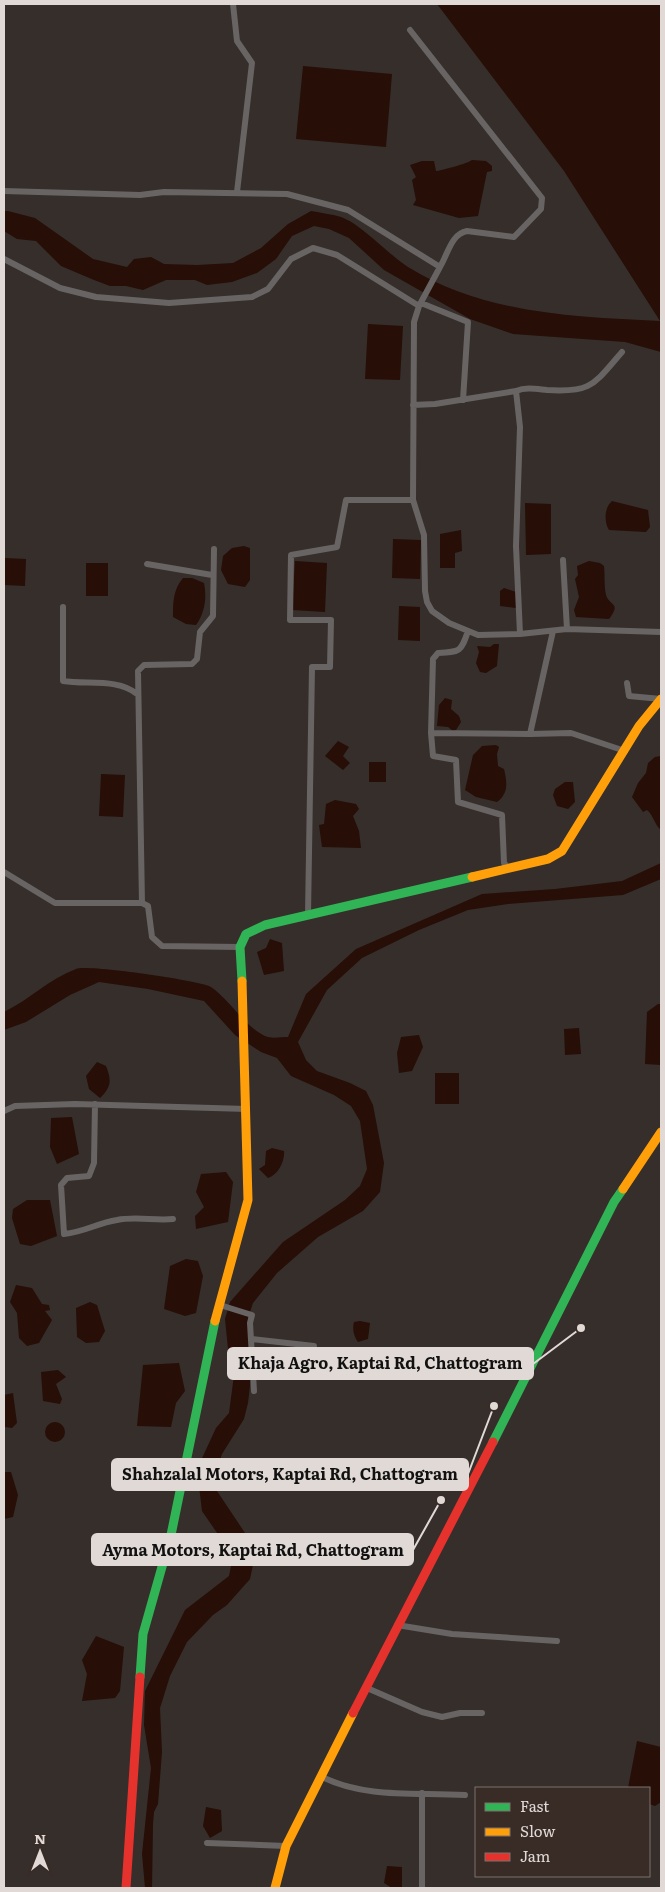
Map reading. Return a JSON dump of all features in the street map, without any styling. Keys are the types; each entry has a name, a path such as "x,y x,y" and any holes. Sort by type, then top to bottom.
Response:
{"street":[{"path":"233,4 237,41 252,63 237,192"},
{"path":"410,30 542,198 541,209 514,237 460,232 455,236 421,302 414,322 413,500 424,534 426,602 432,611 449,624 490,636 567,629 661,632"},
{"path":"4,191 140,195 164,192 287,194 348,210 440,267"},
{"path":"4,259 60,288 96,297 169,303 252,297 268,289 291,259 313,248 337,254 421,302 468,322 463,400"},
{"path":"414,404 463,400 530,389 573,391 586,388 598,379 622,352"},
{"path":"516,391 520,427 516,546 520,634"},
{"path":"308,915 312,667 330,667 331,620 290,620 291,555 337,548 346,500 413,500"},
{"path":"142,903 138,671 144,665 192,664 197,659 200,632 213,616 212,575 214,549"},
{"path":"563,560 567,629"},
{"path":"147,564 212,575"},
{"path":"63,607 63,680 115,684 131,689 137,694"},
{"path":"468,631 462,647 456,652 438,653 433,659 431,733 433,756 456,760 458,802 502,815 504,863 508,867"},
{"path":"530,734 553,631"},
{"path":"627,683 629,696 661,699"},
{"path":"126,1888 143,1634 171,1535 211,1337 223,1306 248,1200 247,1109 240,947 246,934 265,925 508,867 542,861 562,851 577,830 639,726 661,699"},
{"path":"431,733 571,733 625,751"},
{"path":"4,872 56,903 142,903 148,906 152,937 162,946 240,947"},
{"path":"4,1111 15,1106 95,1104 247,1109"},
{"path":"95,1104 94,1163 89,1176 66,1178 61,1185 64,1234 84,1232 100,1224 119,1219 173,1219"},
{"path":"275,1888 286,1846 397,1625 491,1446 614,1202 661,1132"},
{"path":"223,1306 252,1315 254,1391"},
{"path":"252,1339 314,1346"},
{"path":"397,1625 452,1634 558,1640"},
{"path":"367,1688 422,1712 442,1717 460,1713 482,1713"},
{"path":"322,1777 336,1784 375,1794 422,1793 465,1795"},
{"path":"422,1793 422,1888"},
{"path":"207,1843 286,1846"}],"shaded area":[{"path":"437,4 661,4 661,352 625,342 513,334 470,319 384,270 349,238 329,229 314,226 292,236 276,259 257,273 232,282 207,285 195,280 166,280 143,290 126,286 110,286 61,266 36,241 17,239 4,231 4,211 8,211 35,218 93,259 127,267 134,259 151,257 164,264 233,263 261,248 288,224 311,211 341,217 349,221 408,267 437,283 467,295 498,304 563,315 660,321 564,171"},
{"path":"303,66 392,74 386,147 296,139"},
{"path":"472,160 486,161 492,166 492,171 487,172 478,216 459,218 413,205 416,200 412,180 416,177 410,165 422,161 434,161 436,171"},
{"path":"368,324 403,326 400,380 365,379"},
{"path":"612,501 648,510 650,527 646,532 609,530 606,523 606,515 607,507"},
{"path":"525,503 551,504 551,554 526,555"},
{"path":"461,530 462,551 455,553 455,568 440,568 440,534"},
{"path":"393,539 421,540 420,579 392,578"},
{"path":"244,546 250,548 250,580 245,587 228,584 221,570 223,556 232,548"},
{"path":"5,558 26,559 25,586 4,585"},
{"path":"295,561 327,563 325,612 292,610"},
{"path":"589,561 600,563 604,566 606,595 615,607 609,619 576,617 574,610 579,597 575,579 578,575 577,566"},
{"path":"86,563 108,563 108,596 86,596"},
{"path":"183,578 192,578 204,583 204,605 196,625 186,624 173,617 175,592"},
{"path":"504,588 516,592 516,608 500,606 500,591"},
{"path":"399,606 420,607 420,641 398,640"},
{"path":"494,644 499,644 497,666 486,673 480,672 476,663 479,652 477,646 490,647"},
{"path":"445,698 452,700 451,709 459,716 461,722 456,730 453,731 448,727 437,726 439,705"},
{"path":"338,741 349,747 343,756 350,763 343,770 325,756"},
{"path":"496,745 499,747 497,754 498,766 504,769 506,783 504,795 497,802 476,797 465,790 473,755 482,746"},
{"path":"661,756 661,830 649,812 647,810 643,812 632,797 638,783 646,773 648,763 655,757"},
{"path":"369,762 386,762 386,782 369,782"},
{"path":"101,774 125,775 123,817 99,816"},
{"path":"565,782 573,782 575,802 568,809 557,806 553,795 555,789"},
{"path":"335,800 356,804 359,809 353,816 359,831 361,848 322,847 319,825 324,824 326,804"},
{"path":"661,863 661,879 623,895 508,904 468,910 419,930 362,958 327,990 298,1042 306,1060 317,1071 366,1091 373,1105 384,1163 380,1192 363,1211 318,1237 277,1273 253,1303 248,1318 251,1377 248,1403 244,1419 222,1454 216,1472 217,1491 255,1548 254,1560 250,1579 227,1605 213,1615 187,1642 170,1676 160,1708 162,1752 158,1804 154,1812 153,1824 152,1888 145,1888 142,1854 151,1768 144,1725 145,1691 185,1610 229,1576 232,1561 224,1543 202,1511 197,1469 216,1428 229,1413 234,1375 228,1349 225,1319 230,1302 283,1242 345,1200 360,1186 367,1169 360,1121 351,1106 334,1095 291,1076 277,1058 261,1052 235,1035 204,1001 148,989 99,982 70,995 26,1022 4,1030 4,1012 66,973 84,968 100,969 167,977 203,984 211,987 250,1026 265,1036 288,1037 306,994 356,949 482,894 555,889 622,881"},
{"path":"270,939 282,943 284,971 264,975 257,952 266,948"},
{"path":"661,1004 661,1065 645,1064 647,1012"},
{"path":"579,1028 581,1054 565,1055 564,1029"},
{"path":"419,1035 423,1047 412,1071 399,1073 397,1053 401,1037"},
{"path":"97,1062 106,1066 110,1080 108,1087 100,1098 89,1089 86,1076"},
{"path":"435,1073 459,1073 459,1104 435,1104"},
{"path":"72,1117 79,1154 57,1164 50,1147 51,1118"},
{"path":"272,1148 284,1151 284,1155 278,1171 268,1178 259,1169 265,1165 266,1151"},
{"path":"226,1172 233,1182 228,1222 196,1229 195,1216 204,1207 196,1192 201,1174"},
{"path":"27,1200 50,1200 57,1236 31,1246 20,1244 12,1218 13,1209"},
{"path":"186,1259 198,1261 203,1276 196,1313 185,1316 164,1309 170,1266"},
{"path":"16,1285 32,1288 42,1304 49,1305 50,1310 45,1311 52,1320 39,1343 27,1346 19,1338 17,1313 10,1302"},
{"path":"90,1302 97,1305 105,1331 99,1342 86,1343 77,1337 76,1308"},
{"path":"354,1322 370,1323 368,1339 358,1342 355,1338 353,1325"},
{"path":"179,1363 185,1391 176,1403 171,1427 137,1426 143,1365"},
{"path":"58,1370 66,1377 56,1384 62,1399 60,1404 43,1401 41,1372"},
{"path":"13,1393 17,1423 12,1428 5,1427 4,1423 4,1395"},
{"path":"51,1422 59,1422 65,1428 65,1436 59,1442 51,1442 45,1436 45,1428"},
{"path":"4,1472 11,1472 18,1495 13,1517 4,1519"},
{"path":"96,1636 124,1647 120,1691 115,1698 82,1701 87,1674 82,1660"},
{"path":"637,1741 661,1747 661,1802 655,1806 650,1804 650,1787 628,1787"},
{"path":"206,1807 221,1810 222,1831 210,1838 203,1826"},
{"path":"387,1866 402,1867 402,1887 392,1888 384,1883"}],"traffic: fast":[{"path":"242,981 240,947 246,934 265,925 472,877"},
{"path":"493,1442 614,1202 623,1189"},
{"path":"140,1677 143,1634 171,1535 215,1321"}],"traffic: slow":[{"path":"472,877 548,859 562,851 639,726 661,699"},
{"path":"215,1321 248,1200 242,981"},
{"path":"623,1189 661,1132"},
{"path":"275,1888 286,1846 353,1713"}],"traffic: jam":[{"path":"353,1713 493,1442"},
{"path":"126,1888 140,1677"}],"place":[{"name":"Khaja Agro, Kaptai Rd, Chattogram","path":"581,1328"},
{"name":"Shahzalal Motors, Kaptai Rd, Chattogram","path":"494,1406"},
{"name":"Ayma Motors, Kaptai Rd, Chattogram","path":"441,1500"}]}
